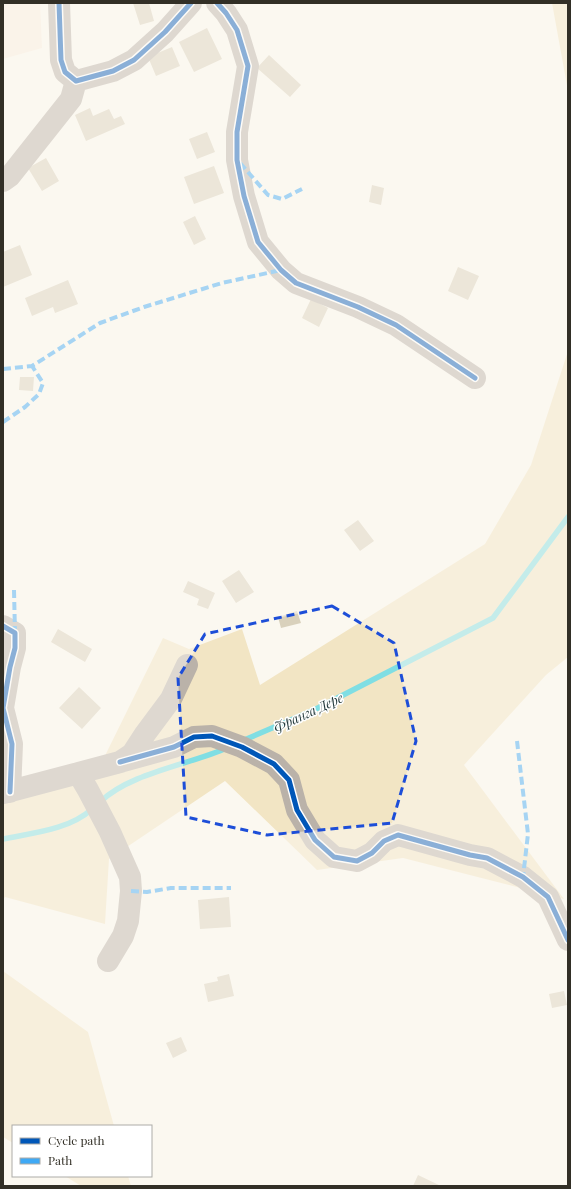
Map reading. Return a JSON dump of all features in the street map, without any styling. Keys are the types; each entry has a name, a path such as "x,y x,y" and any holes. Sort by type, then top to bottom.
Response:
{"street":[{"path":"59,3 61,60 65,72 76,81"},
{"path":"76,81 113,71 134,60 165,32 191,3"},
{"path":"217,3 226,13 237,30 248,66 237,132 237,160 244,196 258,242 281,270 296,283 358,307 396,325 475,378"},
{"path":"3,181 10,176 71,99 76,81"},
{"path":"3,626 15,633 15,648 3,708 12,744 7,793 174,747 194,737 212,736 242,747 274,764 288,780 297,810 315,840 334,857 357,861 372,853 384,840 398,835 470,855 487,858 522,877 548,897 568,940"},
{"path":"120,762 132,754 171,699 187,665"},
{"path":"78,774 92,796 130,877 131,891 128,921 123,936 108,961"}],"highlighted area":[{"path":"332,606 394,643 416,741 392,823 267,835 186,817 178,678 205,634"}],"shaded area":[{"path":"3,3 40,3 42,48 3,59"},
{"path":"552,3 568,3 568,91"},
{"path":"568,351 568,657 546,675 464,765 564,899 403,858 317,870 225,781 109,859 105,924 5,897 3,900 3,798 95,776 163,638 189,649 242,629 260,685 485,544 531,465"},
{"path":"3,971 88,1032 114,1125 12,1125 12,1142 3,1137"},
{"path":"67,1177 128,1177 131,1186 81,1186"}],"building":[{"path":"133,3 149,3 154,21 140,25"},
{"path":"207,28 222,59 194,72 179,42"},
{"path":"172,47 180,66 156,76 148,57"},
{"path":"269,55 301,85 290,97 257,68"},
{"path":"90,108 93,116 109,109 114,119 121,116 125,124 86,141 75,115"},
{"path":"207,132 215,152 197,159 189,139"},
{"path":"46,158 59,181 42,191 28,168"},
{"path":"214,166 224,193 194,204 184,177"},
{"path":"372,185 384,188 381,205 369,202"},
{"path":"195,216 206,239 194,245 183,222"},
{"path":"20,245 32,275 3,287 3,252"},
{"path":"458,267 479,276 468,300 448,291"},
{"path":"68,280 78,304 55,313 53,307 32,316 25,298"},
{"path":"311,299 328,308 319,327 302,318"},
{"path":"20,377 34,377 33,391 19,390"},
{"path":"358,520 374,541 360,551 344,530"},
{"path":"239,570 254,592 236,603 222,581"},
{"path":"188,581 215,593 208,609 197,605 199,599 183,592"},
{"path":"297,611 301,623 281,628 278,617"},
{"path":"58,629 92,649 85,662 51,642"},
{"path":"79,687 101,708 82,729 59,708"},
{"path":"229,897 231,927 200,929 198,900"},
{"path":"229,974 234,996 208,1002 204,984 218,981 217,977"},
{"path":"564,991 567,1005 552,1008 549,994"},
{"path":"181,1037 187,1051 173,1058 166,1043"},
{"path":"418,1175 441,1186 413,1186"}],"waterway":[{"name":"Франга Дере","path":"242,741 314,710 493,618 568,517"},
{"name":"Франга Дере","path":"100,802 112,792 143,777 227,748"},
{"name":"Франга Дере","path":"3,839 50,830 72,822 92,809"}],"marked path":[{"path":"240,163 268,195 282,199 302,189"},
{"path":"3,369 32,366 100,323 144,307 222,283 281,270"},
{"path":"3,422 25,407 39,394 43,383 32,366"},
{"path":"14,590 15,633"},
{"path":"517,741 528,834 523,877"},
{"path":"131,891 147,892 171,888 231,888"}],"cycle path":[{"path":"59,3 61,60 65,72 76,81 113,71 134,60 165,32 191,3"},
{"path":"217,3 226,13 237,30 248,66 237,132 237,160 244,196 258,242 281,270 296,283 358,307 396,325 475,378"},
{"path":"3,626 15,633 15,648 3,708 12,744 10,792"},
{"path":"120,762 174,747 194,737 212,736 242,747 274,764 289,780 297,810 315,840 334,857 357,861 372,853 384,841 398,835 470,855 487,858 523,877 548,897 568,940"}]}
